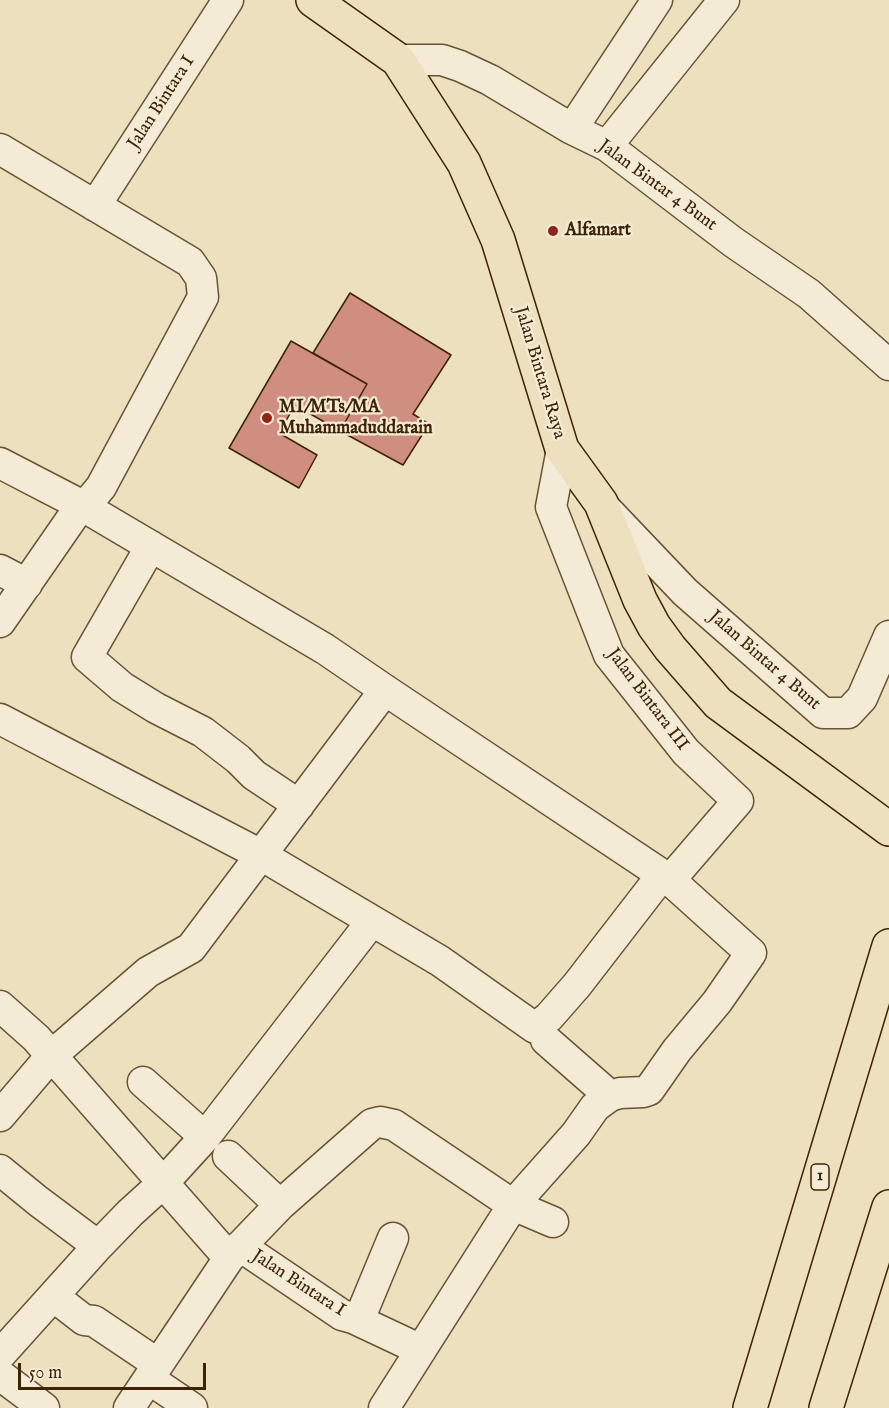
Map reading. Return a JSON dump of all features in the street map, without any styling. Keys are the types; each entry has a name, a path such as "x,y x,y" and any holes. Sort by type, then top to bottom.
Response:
{"main road":[{"name":"Jalan Bintara Raya","path":"314,0 398,60 465,163 498,240 562,449 601,503 640,600 654,626 718,703 889,829"},
{"name":"1","path":"750,1408 889,946"},
{"path":"826,1408 889,1207"}],"street":[{"name":"Jalan Bintara I","path":"95,206 228,0"},
{"path":"572,129 657,0"},
{"path":"607,146 724,0"},
{"name":"Jalan Bintar 4 Bunt","path":"398,60 441,60 460,66 490,80 572,129 607,146 733,242 808,294 889,365"},
{"path":"0,149 190,262 201,278 203,297 101,487 91,499 81,505 0,622"},
{"name":"Jalan Bintara III","path":"562,449 551,507 609,655 686,752 738,801 666,878"},
{"path":"0,463 81,505 325,649 666,878 751,953 717,1002 676,1050 649,1090 610,1096 595,1107 576,1134 513,1205 384,1408"},
{"name":"Jalan Bintar 4 Bunt","path":"601,503 685,592 823,713 848,713 862,698 889,636"},
{"path":"151,546 87,657 122,687 156,708 203,732 238,759 254,775 299,805"},
{"path":"0,570 27,584"},
{"path":"0,1116 51,1056 148,972 190,948 384,690"},
{"path":"0,719 261,855 440,961 535,1028 549,1017 578,985 666,878"},
{"path":"0,1355 98,1246 163,1183 205,1137 372,921"},
{"name":"Jalan Bintara I","path":"0,1006 36,1038 163,1183 235,1252 342,1315 421,1350"},
{"path":"546,1040 610,1096"},
{"path":"143,1082 205,1137"},
{"path":"129,1408 235,1252 280,1205 372,1124 380,1122 394,1125 513,1205 553,1222"},
{"path":"228,1156 280,1205"},
{"path":"0,1170 98,1246"},
{"path":"353,1318 361,1315 393,1238"},
{"path":"53,1296 84,1320 94,1322 192,1408"},
{"path":"0,1376 44,1408"}],"building":[{"path":"350,293 451,355 413,414 429,424 403,465 340,431 367,384 313,353"},
{"name":"MI/MTs/MA Muhammaduddarain","path":"291,341 367,384 340,431 295,405 279,433 317,455 299,488 229,448"}],"place":[{"name":"Alfamart","path":"553,231"},
{"name":"MI/MTs/MA Muhammaduddarain","path":"267,418"}]}
